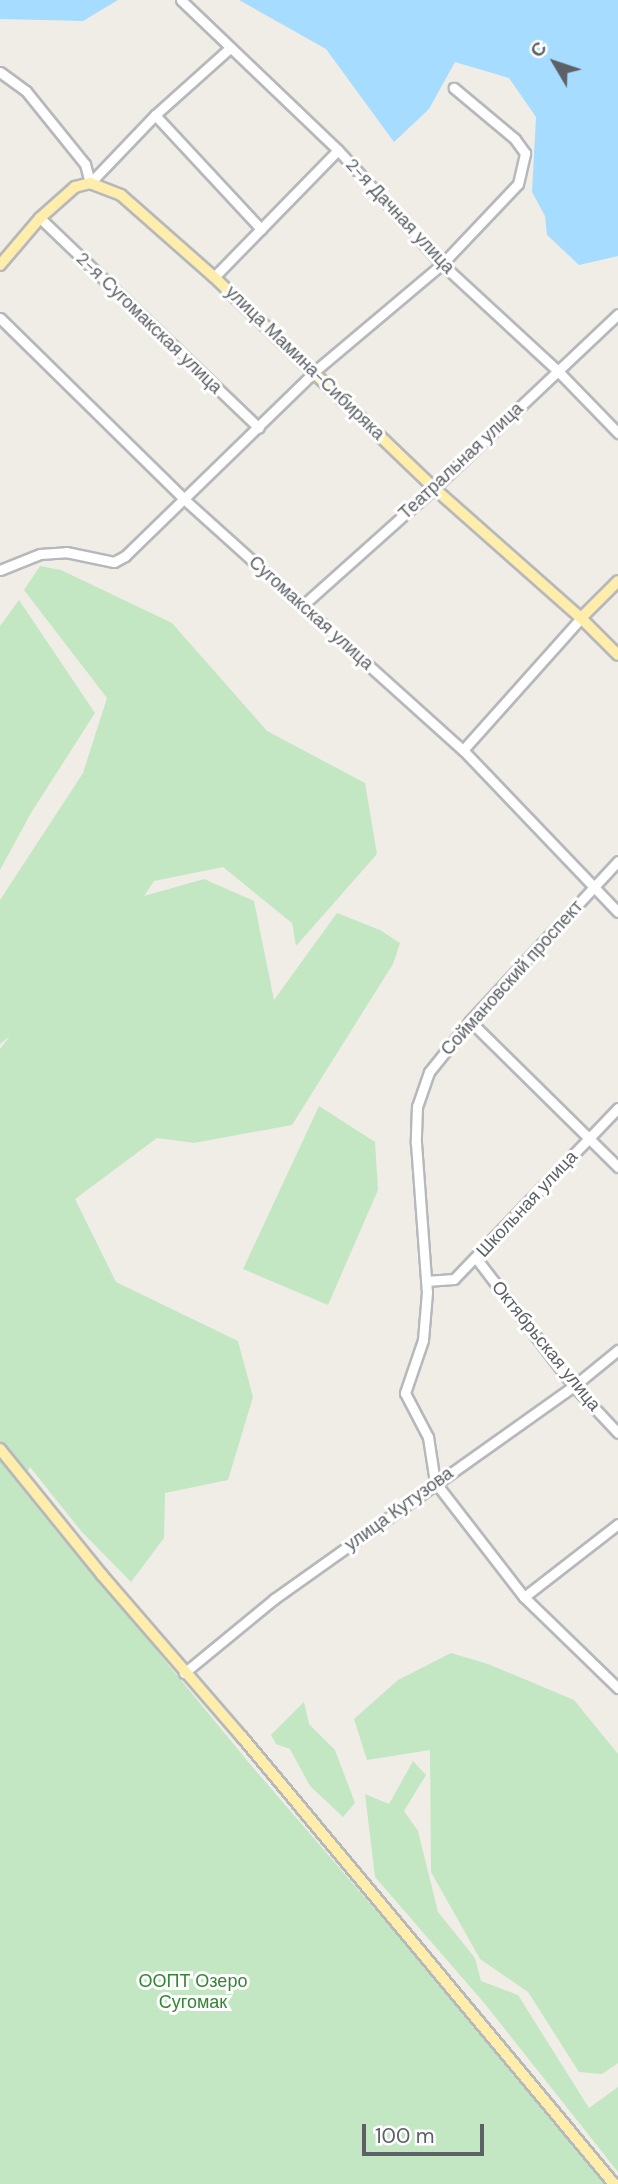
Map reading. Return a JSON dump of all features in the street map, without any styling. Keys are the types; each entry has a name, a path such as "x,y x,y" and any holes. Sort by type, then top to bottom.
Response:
{"main road":[{"path":"0,265 40,218 75,187 90,183"},
{"name":"улица Мамина-Сибиряка","path":"90,183 121,195 214,277 435,488 581,618 618,655"},
{"path":"581,618 618,581"},
{"path":"0,1449 184,1673 251,1748 614,2184"}],"street":[{"name":"2-я Дачная улица","path":"181,0 338,150 442,264 557,370 618,433"},
{"path":"90,183 155,115 230,48"},
{"path":"0,72 26,91 85,164 90,183"},
{"path":"0,570 40,554 66,552 114,562 125,556 315,371 442,264 517,184 525,153 515,139 454,88"},
{"path":"155,115 261,229"},
{"path":"214,277 338,150"},
{"name":"2-я Сугомакская улица","path":"40,218 259,428"},
{"name":"Театральная улица","path":"302,606 435,488 618,314"},
{"name":"Сугомакская улица","path":"0,318 185,499 463,750 592,888 618,912"},
{"path":"463,750 581,618"},
{"name":"Соймановский проспект","path":"435,1482 428,1437 405,1393 423,1340 426,1281 416,1143 417,1105 429,1072 470,1021 618,861"},
{"path":"470,1021 618,1167"},
{"name":"Школьная улица","path":"426,1281 454,1279 618,1108"},
{"name":"Октябрьская улица","path":"476,1258 574,1386 618,1433"},
{"name":"улица Кутузова","path":"184,1673 274,1599 435,1482 574,1386 618,1350"},
{"path":"435,1482 524,1597 618,1688"},
{"path":"524,1597 618,1524"}],"green space":[{"name":"ООПТ Озеро Сугомак","path":"40,566 61,570 172,623 267,731 365,783 377,854 296,946 292,923 223,867 154,881 144,896 204,879 254,901 274,1000 337,913 380,930 400,943 393,964 292,1125 194,1143 157,1138 75,1199 116,1282 238,1341 253,1397 228,1480 165,1493 164,1538 131,1582 81,1531 30,1467 20,1484 250,1764 547,2109 606,2184 0,2184 0,1049 10,1036 0,1044 0,900 83,773 107,698 24,590"},
{"path":"19,600 95,713 31,813 0,870 0,626"},
{"path":"319,1106 375,1142 378,1190 328,1305 243,1269"},
{"path":"451,1653 488,1664 574,1700 618,1754 618,2063 602,2074 579,2072 528,1992 480,1959 431,1872 430,1750 367,1760 354,1719 398,1680"},
{"path":"304,1702 309,1724 335,1750 355,1803 343,1817 310,1786 290,1749 276,1744 271,1735"},
{"path":"413,1761 426,1775 404,1811 418,1831 438,1912 475,1958 481,1981 518,1995 589,2108 618,2087 618,2172 485,2004 375,1877 365,1794 389,1804"}],"water":[{"path":"0,0 118,0 83,21 0,19"},
{"path":"239,0 618,0 618,256 579,265 547,235 545,216 532,192 536,117 509,78 455,62 429,109 394,142 326,49"}]}
